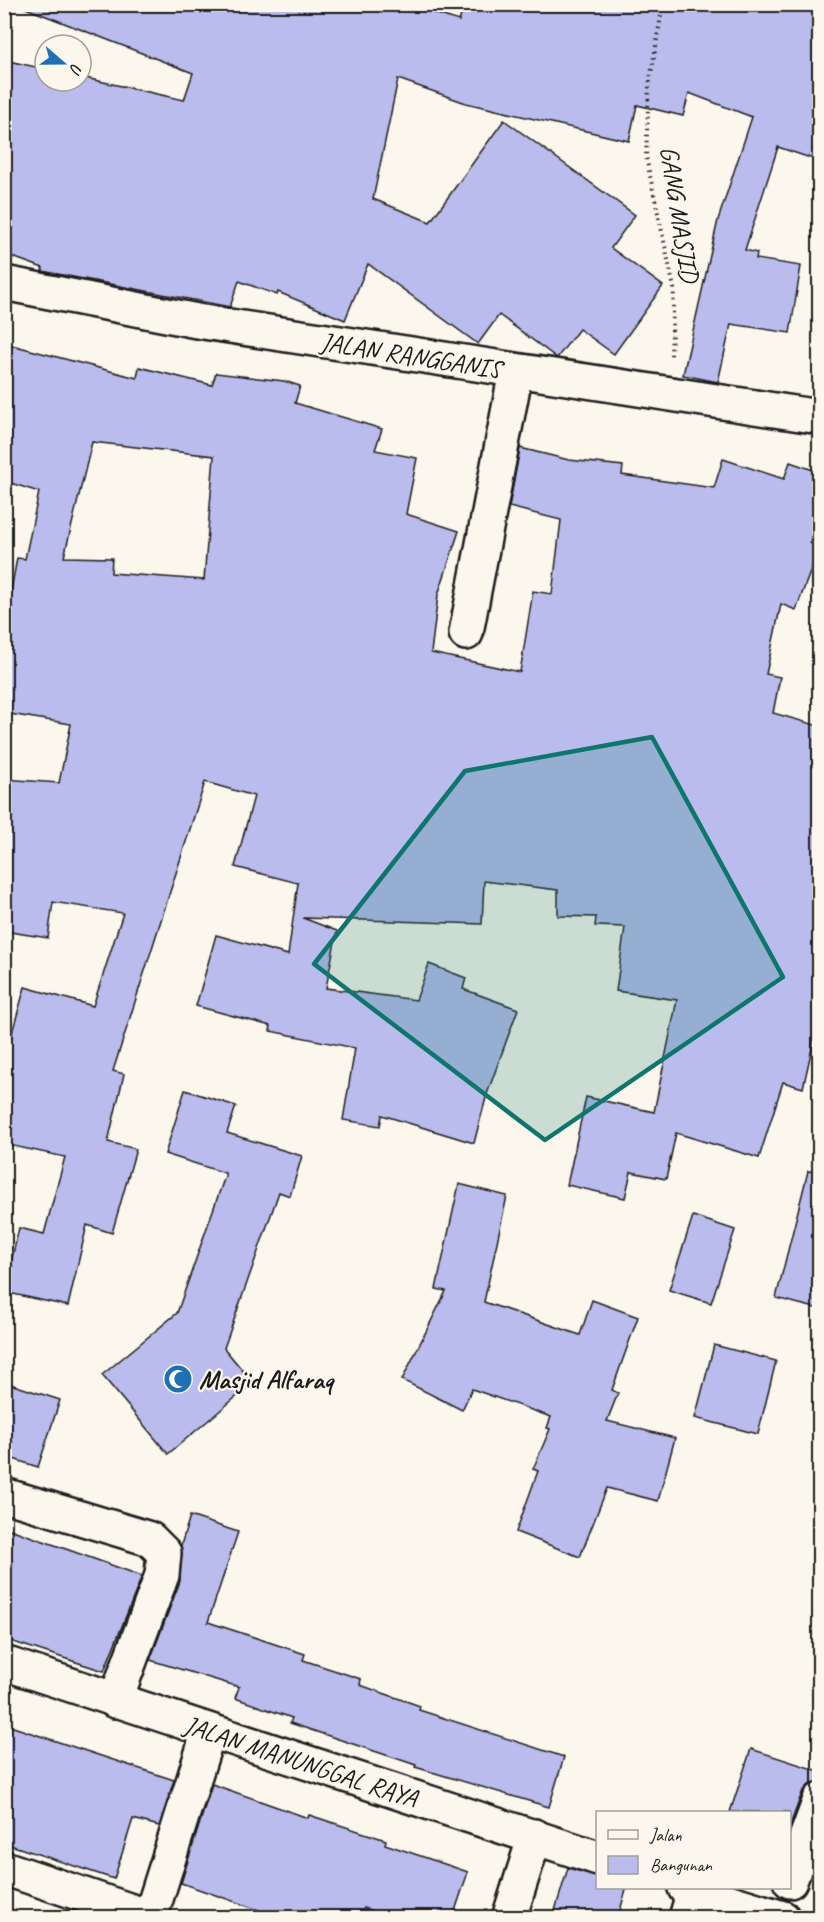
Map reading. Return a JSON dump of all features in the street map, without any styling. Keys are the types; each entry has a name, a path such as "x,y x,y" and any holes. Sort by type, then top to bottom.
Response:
{"street":[{"name":"JALAN RANGGANIS","path":"4,283 197,321 669,396 819,417"},
{"path":"466,633 516,371"},
{"path":"4,1495 150,1539 164,1553 162,1575 115,1701"},
{"name":"JALAN MANUNGGAL RAYA","path":"4,1663 596,1857"},
{"path":"4,1868 151,1917 209,1731"},
{"path":"791,1876 819,1800"},
{"path":"509,1917 535,1836"},
{"path":"688,1898 782,1907"}],"path":[{"name":"GANG MASJID","path":"663,4 649,86 646,157 674,288 669,396"}],"highlighted area":[{"path":"652,737 783,977 545,1140 314,964 465,771"}],"building":[{"path":"24,4 406,4 459,21 465,4 819,4 819,161 778,147 745,250 757,253 756,259 801,266 790,333 731,324 718,382 683,375 718,220 752,117 689,93 683,116 637,105 629,141 466,103 398,79 373,199 430,222 504,120 635,215 611,248 663,286 614,354 579,329 557,358 499,315 478,344 368,264 345,320 278,292 277,295 239,281 230,307 42,271 43,268 4,254 4,60 33,66 33,93 93,93 93,80 184,100 193,73 23,7"},
{"path":"4,343 137,378 139,367 212,385 216,373 284,381 300,386 295,403 382,429 375,450 417,458 406,514 459,531 438,595 431,653 520,672 533,591 552,594 561,520 509,507 520,448 569,460 623,466 622,475 714,488 723,459 784,479 790,462 819,472 819,515 810,543 819,548 796,610 781,604 766,674 780,677 773,713 819,726 819,1017 803,1088 783,1082 759,1158 676,1133 666,1179 631,1172 625,1198 567,1185 586,1097 654,1112 677,1000 616,991 625,927 595,926 596,917 558,916 558,890 484,881 482,924 303,918 337,931 326,988 416,1000 429,964 466,978 463,989 518,1009 487,1094 474,1143 382,1115 380,1126 343,1120 355,1048 270,1031 271,1026 196,1006 216,935 288,955 298,883 235,867 254,796 205,782 113,1071 124,1074 108,1142 136,1149 112,1233 87,1225 68,1306 4,1292 19,1228 44,1234 65,1157 4,1144 4,1061 25,987 93,1006 123,913 53,902 48,938 4,931 4,779 59,783 71,724 4,713 4,629 17,558 25,559 39,492 4,481","holes":["92,442 214,456 204,580 111,573 112,558 64,557"]},
{"path":"185,1090 236,1106 227,1133 302,1156 290,1196 279,1192 224,1348 253,1383 168,1454 102,1375 177,1313 225,1176 225,1173 165,1154"},
{"path":"808,1171 819,1172 819,1309 776,1298"},
{"path":"459,1184 507,1196 484,1302 580,1335 592,1300 638,1317 612,1390 618,1393 607,1421 675,1438 658,1501 607,1488 580,1557 516,1532 538,1471 533,1469 550,1429 547,1428 551,1417 472,1389 462,1410 402,1380 446,1291 436,1289"},
{"path":"693,1216 735,1230 711,1303 669,1290"},
{"path":"714,1345 776,1361 758,1434 695,1418"},
{"path":"4,1382 60,1400 38,1467 4,1456"},
{"path":"190,1516 238,1532 208,1622 305,1654 303,1660 361,1679 360,1685 420,1706 419,1710 564,1757 549,1807 415,1767 416,1765 290,1723 292,1718 235,1698 239,1687 150,1660 180,1581 181,1545"},
{"path":"4,1527 142,1576 104,1671 4,1639"},
{"path":"4,1724 174,1780 159,1826 133,1819 114,1879 4,1843"},
{"path":"751,1749 819,1771 819,1782 809,1785 802,1793 791,1823 791,1811 730,1811"},
{"path":"212,1784 308,1818 309,1815 386,1840 385,1844 468,1872 453,1917 392,1917 364,1908 360,1917 279,1917 181,1883"},
{"path":"568,1868 596,1876 596,1889 626,1889 618,1917 553,1917"}],"place":[{"name":"Masjid Alfaraq","path":"178,1379"}]}
